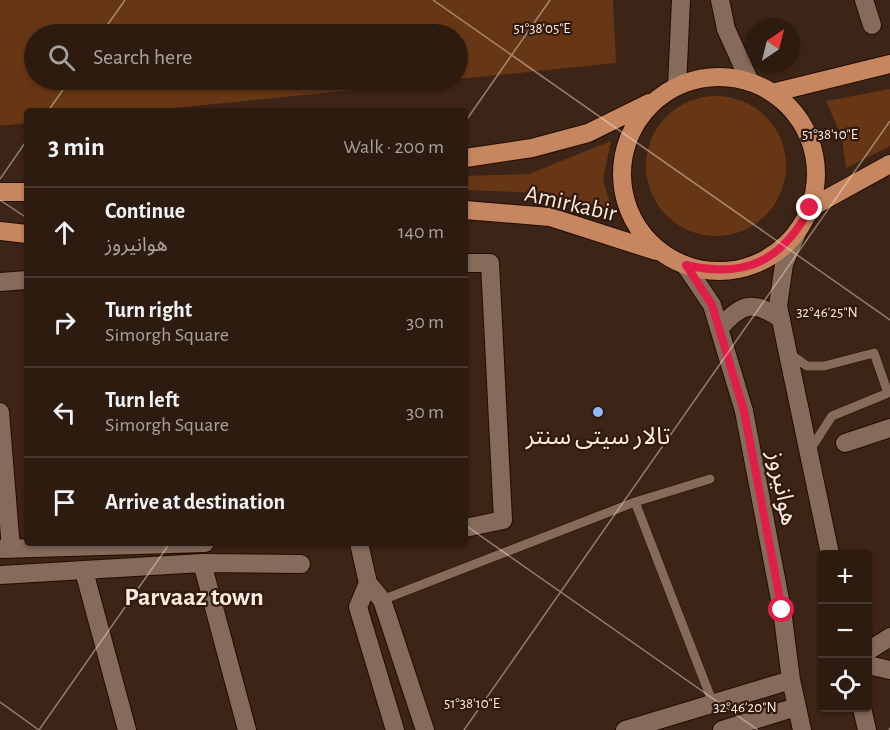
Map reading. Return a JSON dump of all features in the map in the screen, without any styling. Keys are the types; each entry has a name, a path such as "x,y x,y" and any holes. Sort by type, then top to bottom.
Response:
{"main road":[{"path":"772,93 890,64"},
{"path":"726,77 750,82 772,93 796,115 811,144 816,176 810,208 798,230 781,249 760,263 735,270 710,271 686,265 663,254 642,233 627,207 622,178 625,149 637,122 656,100 677,86 709,78 726,77"},
{"name":"Amirkabir","path":"468,158 532,148 588,133 656,100"},
{"path":"810,208 890,165"},
{"path":"0,192 24,192"},
{"name":"Amirkabir","path":"468,210 550,217 663,254"},
{"path":"0,231 24,234"}],"street":[{"path":"677,86 681,0"},
{"path":"720,0 726,29 750,82"},
{"path":"864,0 872,24"},
{"name":"هوانیروز","path":"798,230 784,264 778,306 829,550"},
{"path":"468,263 490,263 503,520 468,527"},
{"name":"هوانیروز","path":"686,265 712,305 744,411 782,610 791,680 802,730"},
{"path":"0,282 24,280"},
{"path":"719,329 733,312 748,306 765,308 781,319"},
{"path":"0,412 6,549 68,546"},
{"path":"845,443 890,428"},
{"path":"359,546 368,583 382,600 425,730"},
{"path":"0,575 202,563 301,564"},
{"path":"202,563 248,730"},
{"path":"84,571 127,730"},
{"path":"368,583 358,607 395,730"},
{"path":"872,648 890,637"},
{"path":"872,666 890,670"},
{"path":"625,730 714,706 791,680"},
{"path":"753,694 769,691 776,699 776,709 762,718"},
{"path":"722,730 796,707"},
{"path":"863,712 867,730"}],"lane":[{"path":"787,352 807,366 824,366 873,353 888,393 832,416 808,452"},
{"path":"382,600 635,501 710,479"},
{"path":"635,501 714,706"}],"shaded area":[{"path":"0,0 613,0 616,63 468,78 468,24 24,24 24,90 353,90 174,108 24,108 24,123 0,126"},
{"path":"890,89 890,146 846,168 842,138 826,101"},
{"path":"716,96 743,101 766,116 781,139 786,166 781,193 766,216 743,231 716,236 689,231 666,216 651,193 646,166 651,139 666,116 689,101"},
{"path":"611,141 603,180 612,210 538,193 468,190 468,176 529,174"}],"place":[{"name":"تالار سیتی سنتر","path":"598,412"}],"district":[{"name":"Parvaaz town","path":"194,596"}],"route":[{"path":"782,610 744,411 712,305 686,265 710,271 735,270 760,263 781,249 798,230 810,208"}]}
